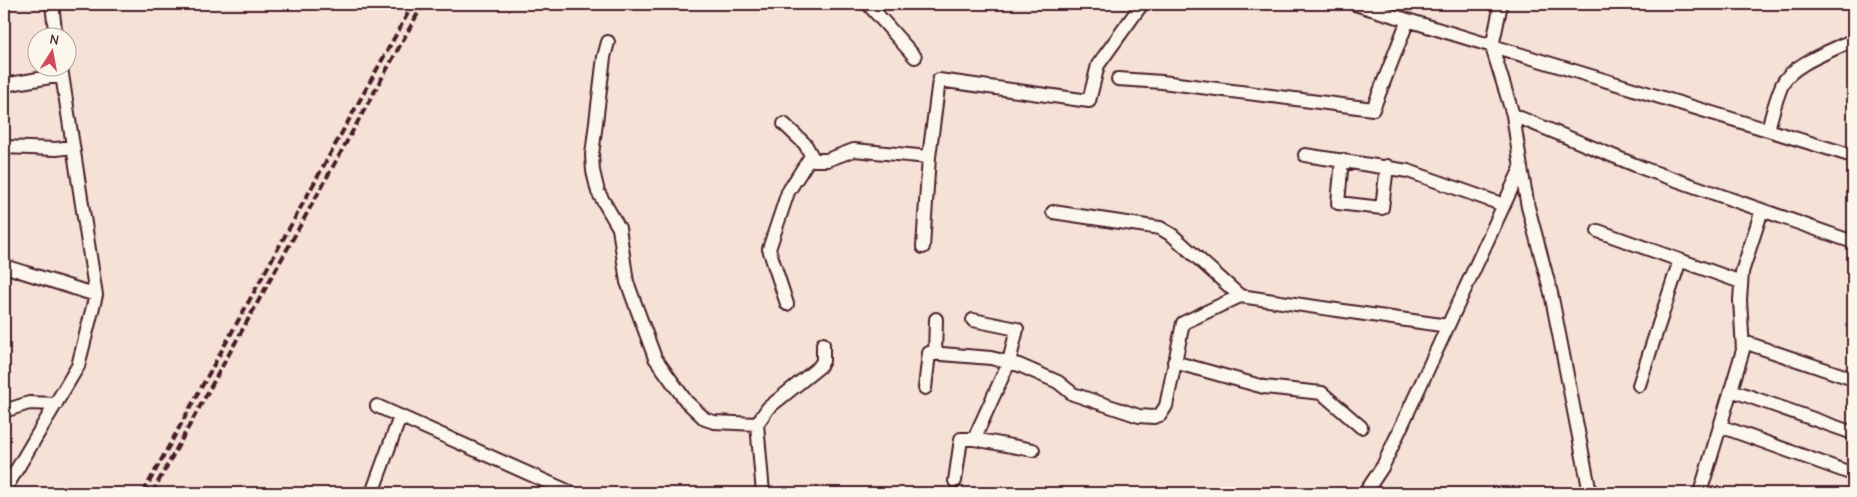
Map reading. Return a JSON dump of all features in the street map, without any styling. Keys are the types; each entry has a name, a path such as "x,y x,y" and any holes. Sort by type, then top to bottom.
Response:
{"street":[{"path":"52,4 55,28"},
{"path":"868,4 915,57"},
{"path":"923,247 929,157 939,80 1089,101 1098,65 1142,4"},
{"path":"1359,4 1492,47 1853,156"},
{"path":"1501,4 1492,47 1513,115 1528,207 1551,293 1590,493"},
{"path":"1118,79 1162,82 1373,108 1408,20"},
{"path":"1768,129 1782,83 1794,71 1812,59 1853,40"},
{"path":"608,42 604,57 592,156 593,171 598,192 618,228 627,282 654,358 686,401 705,419 714,422 756,424"},
{"path":"4,84 30,78"},
{"path":"4,491 78,366 96,295 62,78"},
{"path":"1513,115 1645,169 1853,242"},
{"path":"784,124 805,144 810,156 814,160 827,160 854,150 929,157"},
{"path":"4,147 56,149 73,147"},
{"path":"1305,155 1408,170 1504,205"},
{"path":"787,304 769,249 788,192 810,156"},
{"path":"1342,160 1338,203 1382,208 1386,166"},
{"path":"1365,493 1383,466 1521,168"},
{"path":"1700,493 1744,342 1740,300 1742,272 1762,210"},
{"path":"1053,212 1160,228 1172,235 1240,296"},
{"path":"1598,231 1741,282"},
{"path":"1639,385 1680,260"},
{"path":"4,266 96,295"},
{"path":"925,388 929,353 991,358 1009,362 1049,377 1073,394 1139,416 1154,417 1160,415 1166,406 1183,323 1240,296 1448,326"},
{"path":"935,354 936,319"},
{"path":"973,320 1017,329 1009,362 974,439"},
{"path":"1744,342 1853,379"},
{"path":"763,493 756,424 768,408 819,367 823,361 823,344"},
{"path":"1174,362 1264,387 1322,393 1361,427"},
{"path":"1731,390 1853,433"},
{"path":"4,411 28,403 56,404"},
{"path":"376,406 572,493"},
{"path":"372,493 400,417"},
{"path":"1720,426 1853,474"},
{"path":"955,481 961,439 974,439 1033,450"}],"railway":[{"path":"143,493 413,4"},
{"path":"152,493 423,4"}]}
